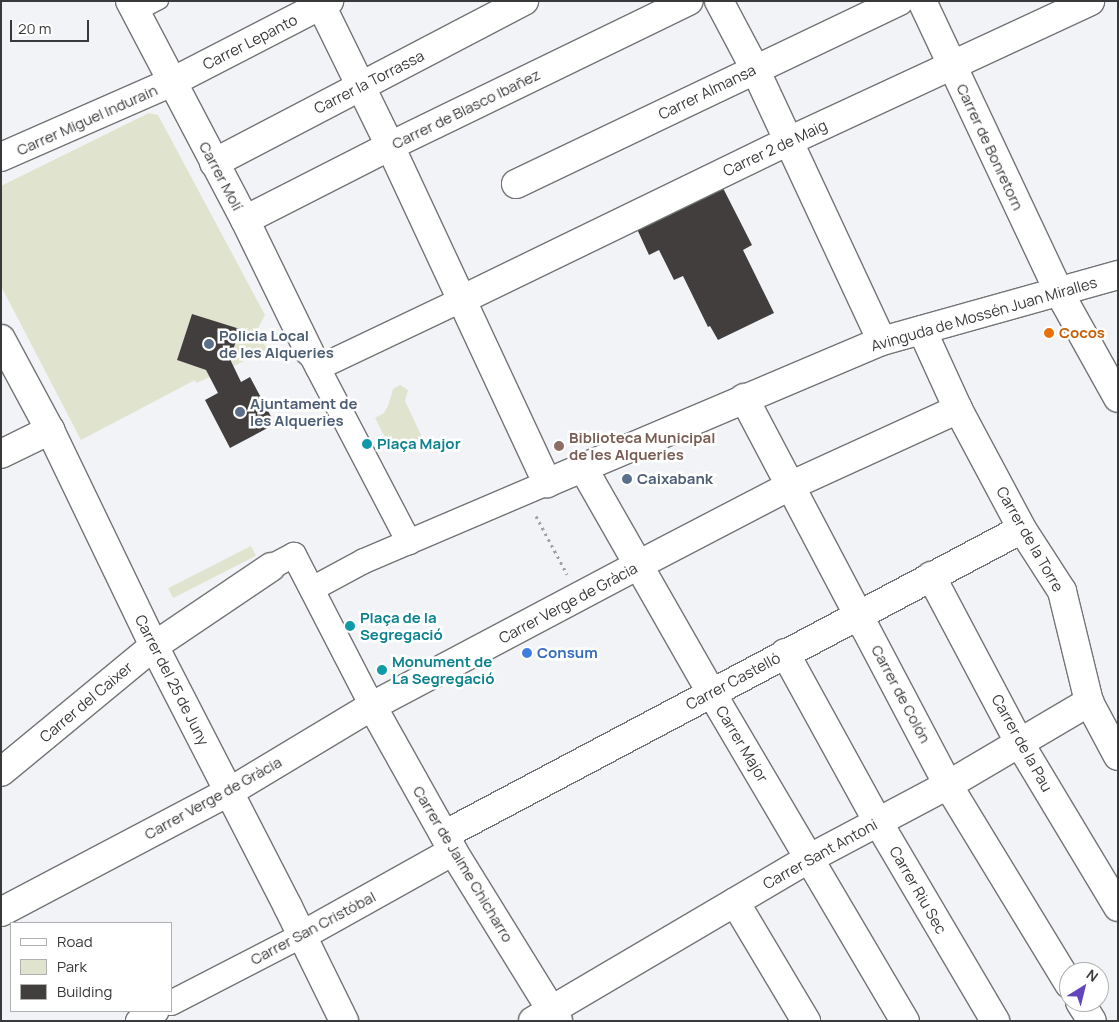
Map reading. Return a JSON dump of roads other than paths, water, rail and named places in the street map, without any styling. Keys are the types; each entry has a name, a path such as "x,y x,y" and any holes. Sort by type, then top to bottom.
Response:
{"street":[{"name":"Carrer la Torrassa","path":"214,163 524,1"},
{"name":"Carrer de Blasco Ibañez","path":"244,220 390,146 689,1"},
{"path":"719,1 755,69 882,341"},
{"name":"Carrer Almansa","path":"516,184 899,1"},
{"name":"Carrer de Bonretorn","path":"922,1 1059,292 1118,398"},
{"name":"Carrer 2 de Maig","path":"463,299 789,141 952,67 1090,1"},
{"path":"312,589 364,561 547,483 463,299 360,87 323,3"},
{"name":"Carrer Lepanto","path":"172,82 323,3"},
{"name":"Carrer Molí","path":"133,7 244,220 313,360"},
{"name":"Carrer Miguel Indurain","path":"1,157 172,82"},
{"name":"Avinguda de Mossén Juan Miralles","path":"547,483 582,466 882,341 1118,275"},
{"path":"409,542 313,360 463,299"},
{"name":"Carrer de la Torre","path":"922,330 958,409 1022,529 1062,591 1089,702 1118,756"},
{"name":"Carrer del 25 de Juny","path":"1,339 50,430 154,646 344,1021"},
{"name":"Carrer de Colón","path":"744,398 948,785 1059,968"},
{"name":"Carrer Verge de Gràcia","path":"1,912 229,792 372,706 638,565 790,486 958,409"},
{"path":"1,454 50,430"},
{"name":"Carrer Major","path":"582,466 711,692 905,1021"},
{"name":"Carrer Castelló","path":"448,843 711,692 860,616 931,576 1022,529"},
{"path":"271,567 294,555 372,706"},
{"name":"Carrer del Caixer","path":"1,772 154,646 271,567"},
{"name":"Carrer de la Pau","path":"931,576 1020,744 1110,876 1118,907"},
{"name":"Carrer Riu Sec","path":"785,653 878,822 996,1021"},
{"name":"Carrer Sant Antoni","path":"547,1017 810,858 948,785 1089,702"},
{"name":"Carrer de Jaime Chicharro","path":"372,706 547,1017"},
{"name":"Carrer San Cristóbal","path":"172,1002 302,935 448,843"},
{"path":"735,902 806,1021"},
{"path":"138,1021 155,1012"}],"lane":[{"path":"133,7 160,1"}],"place":[{"name":"Cocos","path":"1049,333"},
{"name":"Policia Local de les Alqueries","path":"209,344"},
{"name":"Ajuntament de les Alqueries","path":"240,412"},
{"name":"Plaça Major","path":"367,444"},
{"name":"Biblioteca Municipal de les Alqueries","path":"559,446"},
{"name":"Caixabank","path":"627,479"},
{"name":"Plaça de la Segregació","path":"350,626"},
{"name":"Consum","path":"527,653"},
{"name":"Monument de La Segregació","path":"382,670"}]}
